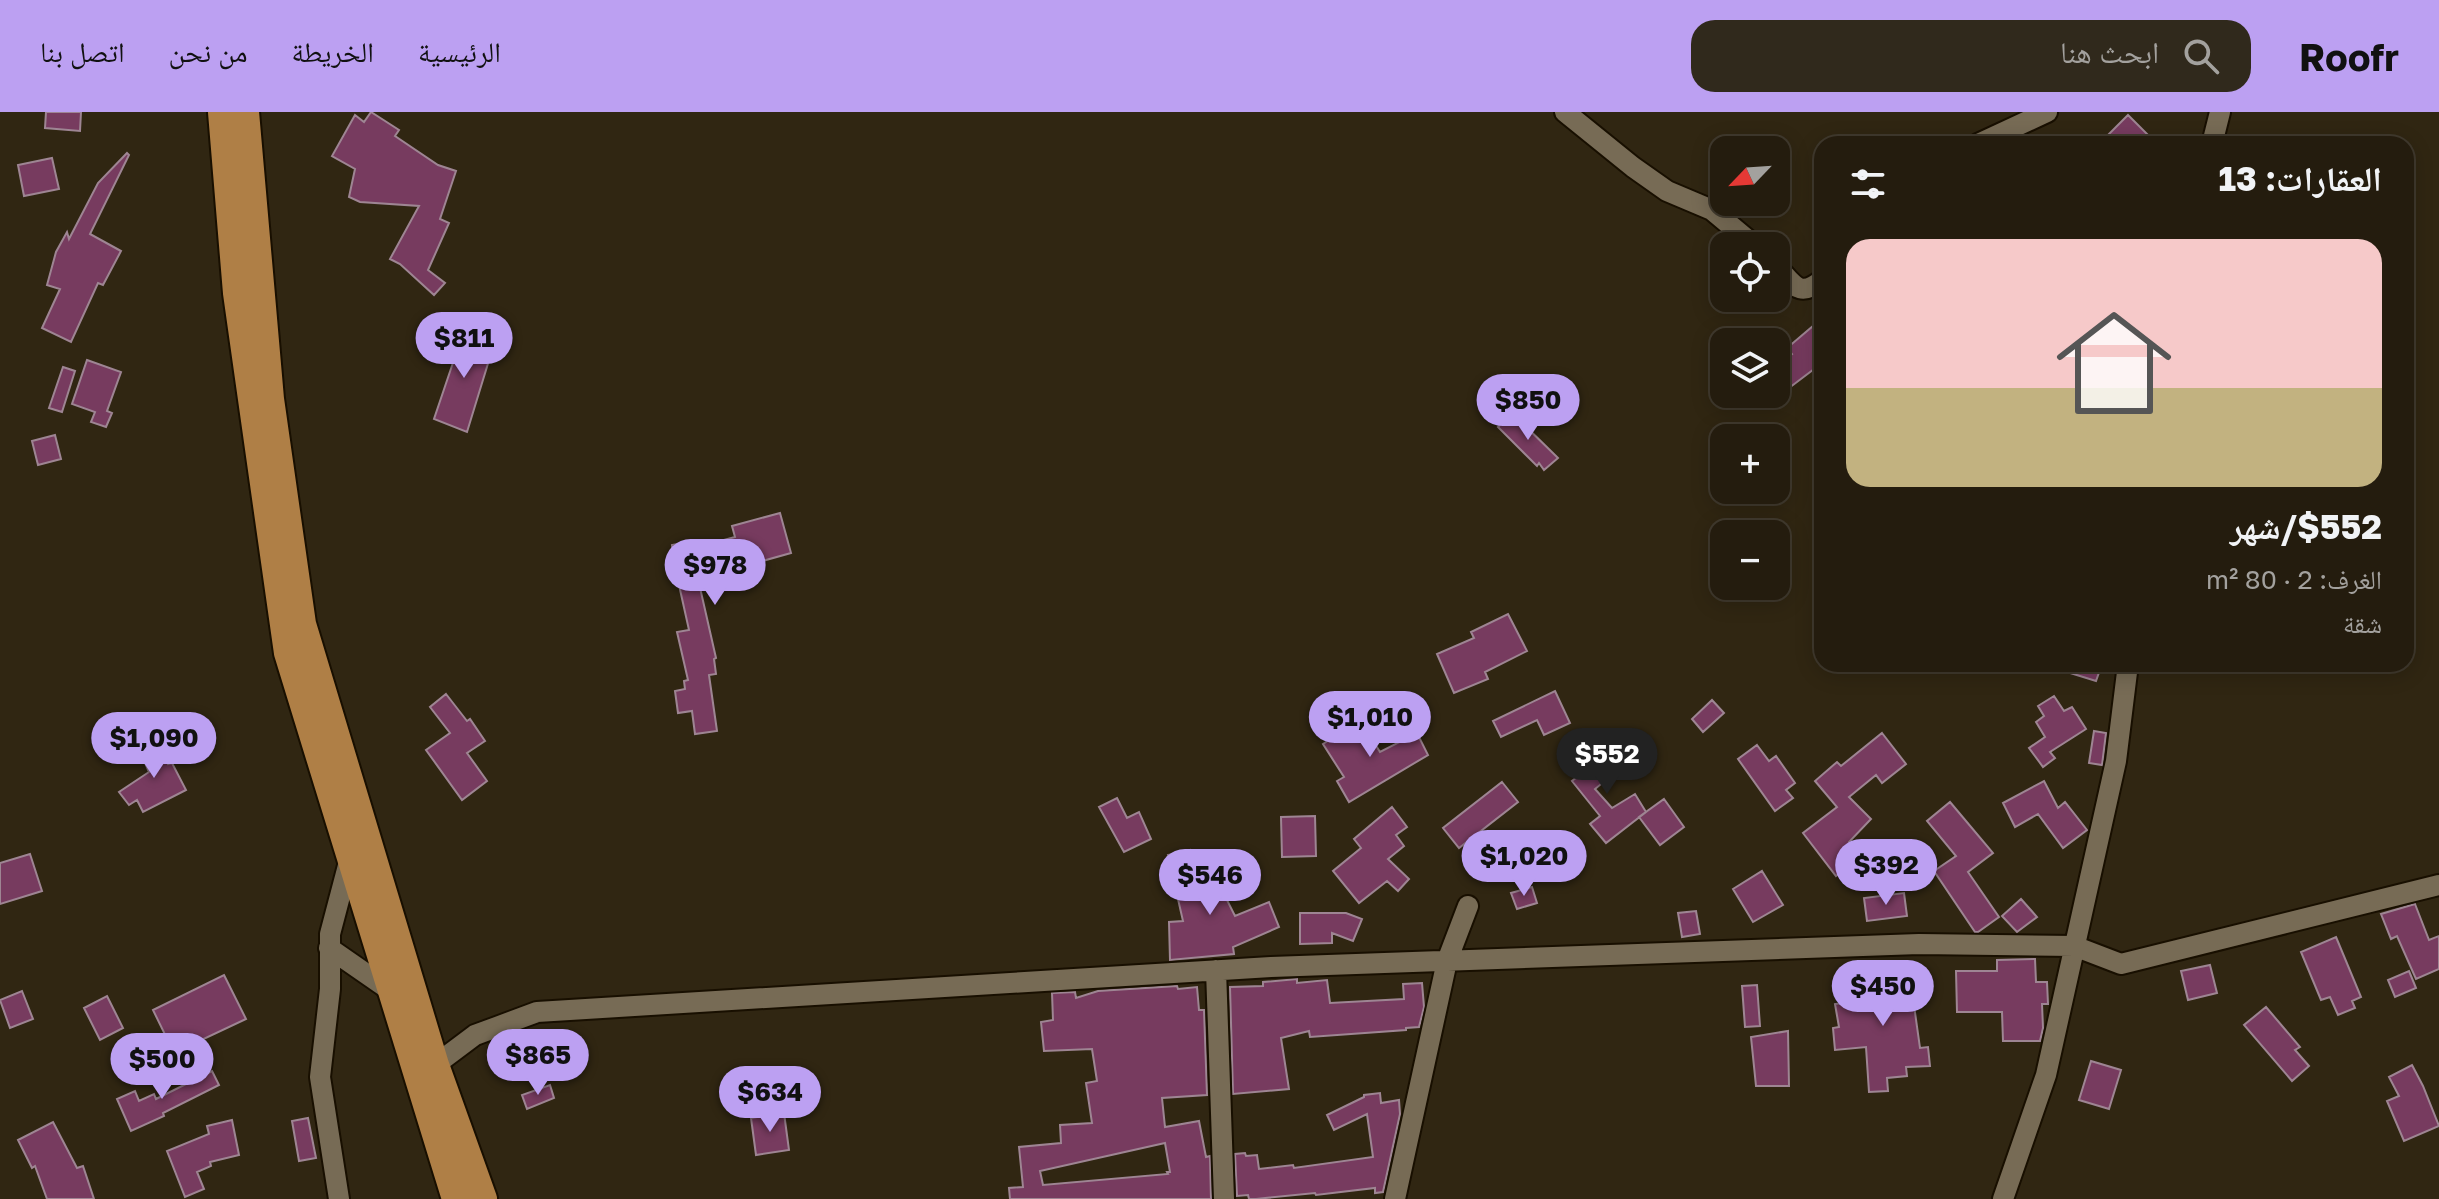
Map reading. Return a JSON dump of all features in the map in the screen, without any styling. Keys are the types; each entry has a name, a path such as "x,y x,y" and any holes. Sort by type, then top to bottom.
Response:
{"highway":[{"path":"222,112 237,293 288,653 456,1199"},
{"path":"245,112 270,399 302,624 435,1065 483,1199"}],"street":[{"path":"1565,112 1667,191 1712,210 1738,232"},
{"path":"1995,136 2047,112"},
{"path":"2214,136 2220,112"},
{"path":"1790,280 1805,290 1814,287"},
{"path":"2003,1199 2046,1075 2116,761 2127,672"},
{"path":"339,1199 320,1077 330,989 329,948 350,858"},
{"path":"435,1065 475,1035 537,1012 1216,970 1919,944 2074,946 2121,964 2439,885"},
{"path":"1395,1199 1447,961 1468,906"},
{"path":"329,948 391,991"},
{"path":"1216,970 1224,1199"}],"building":[{"path":"46,112 81,112 80,131 45,128"},
{"path":"371,112 399,130 395,136 438,165 456,171 440,219 449,223 428,270 445,283 434,295 400,264 390,259 419,206 360,202 349,197 355,169 332,156 355,115 364,122"},
{"path":"2128,115 2149,136 2107,136"},
{"path":"127,153 129,155 90,234 121,251 103,285 98,283 71,342 42,328 60,289 47,285 56,252 67,232 69,239 98,183"},
{"path":"52,158 59,189 24,196 18,165"},
{"path":"464,320 484,327 475,353 490,357 467,432 434,419 460,342 457,341"},
{"path":"1813,326 1814,369 1790,387 1790,345"},
{"path":"87,360 121,372 107,411 112,413 106,427 91,422 95,412 72,404"},
{"path":"63,367 75,371 62,412 49,408"},
{"path":"1512,413 1558,458 1544,470 1498,427"},
{"path":"55,435 61,459 38,465 32,441"},
{"path":"780,513 791,553 741,567 737,551 696,562 716,658 716,674 709,675 717,731 695,734 692,711 678,713 675,691 685,689 684,681 688,680 677,632 689,630 675,567 669,555 673,554 672,545 693,541 694,548 735,537 732,526"},
{"path":"1508,614 1527,651 1485,672 1488,679 1454,693 1437,654 1474,638 1471,632"},
{"path":"2067,672 2099,672 2096,681"},
{"path":"1555,691 1570,723 1544,735 1537,720 1501,737 1493,721"},
{"path":"446,694 467,721 470,719 485,741 467,753 487,781 462,800 426,750 450,733 430,707"},
{"path":"2054,696 2064,711 2072,707 2086,729 2050,752 2055,758 2043,767 2029,748 2045,737 2036,722 2044,716 2038,706"},
{"path":"1712,700 1724,713 1703,732 1692,719"},
{"path":"1360,720 1380,752 1417,733 1428,755 1349,802 1337,781 1344,777 1323,744"},
{"path":"2094,731 2106,733 2102,765 2089,763"},
{"path":"1882,733 1906,764 1882,783 1876,775 1849,797 1871,819 1849,842 1861,857 1836,876 1803,833 1837,807 1815,781 1837,762 1841,766"},
{"path":"157,739 168,764 172,763 186,790 143,812 137,800 129,805 119,792 149,772 138,747"},
{"path":"1609,745 1625,764 1595,789 1612,808 1635,794 1646,812 1606,843 1590,824 1600,816 1572,781 1591,766 1588,763"},
{"path":"1757,745 1769,761 1776,756 1795,783 1786,790 1793,798 1775,811 1738,759"},
{"path":"2044,781 2058,808 2065,802 2087,830 2063,848 2038,814 2015,827 2003,803"},
{"path":"1502,782 1518,802 1459,848 1443,828"},
{"path":"1117,798 1127,818 1139,812 1151,839 1124,852 1099,807"},
{"path":"1664,799 1684,827 1660,845 1639,817"},
{"path":"1950,802 1993,853 1968,872 1999,917 1978,932 1975,932 1934,871 1956,856 1927,821"},
{"path":"1392,807 1407,827 1396,835 1404,846 1388,859 1409,879 1398,891 1387,881 1359,903 1333,871 1361,848 1354,839"},
{"path":"1315,816 1316,856 1282,857 1281,817"},
{"path":"1525,832 1535,851 1514,864 1503,844"},
{"path":"1190,850 1195,874 1203,872 1208,897 1222,890 1235,916 1269,902 1279,927 1233,947 1234,954 1170,960 1169,922 1183,921 1168,855"},
{"path":"30,854 42,891 0,904 0,863"},
{"path":"1762,871 1783,905 1753,922 1733,889"},
{"path":"1532,887 1537,903 1517,909 1511,893"},
{"path":"1904,893 1907,916 1867,921 1864,898"},
{"path":"2021,899 2037,917 2017,932 2002,916"},
{"path":"2415,904 2429,940 2439,936 2439,969 2416,979 2397,936 2391,939 2381,914"},
{"path":"1696,911 1700,934 1682,937 1678,913"},
{"path":"1300,913 1346,913 1362,919 1353,941 1332,933 1332,943 1300,944"},
{"path":"2336,937 2361,997 2352,1001 2355,1008 2338,1015 2330,997 2321,1000 2301,952"},
{"path":"2035,959 2036,982 2047,982 2048,1004 2042,1004 2040,1041 2003,1041 2002,1012 1957,1012 1956,971 1997,971 1997,960"},
{"path":"1905,965 1907,984 1911,984 1920,1048 1928,1047 1930,1066 1906,1067 1907,1076 1887,1078 1888,1091 1869,1092 1866,1047 1835,1050 1833,1028 1839,1027 1835,1004 1874,999 1870,970"},
{"path":"2210,965 2217,993 2188,1000 2181,971"},
{"path":"2409,971 2416,988 2395,997 2388,980"},
{"path":"224,975 246,1019 174,1053 153,1010"},
{"path":"1297,979 1297,983 1327,980 1330,1003 1404,999 1403,984 1422,983 1424,1007 1419,1027 1310,1037 1309,1031 1281,1038 1289,1089 1233,1094 1230,987 1263,986 1263,982"},
{"path":"1757,985 1760,1026 1745,1027 1742,986"},
{"path":"1197,987 1199,1010 1204,1010 1207,1095 1162,1098 1165,1127 1199,1121 1206,1157 1210,1156 1211,1199 1010,1199 1009,1188 1023,1187 1019,1147 1061,1143 1060,1125 1092,1123 1086,1083 1097,1081 1092,1049 1044,1051 1041,1022 1053,1020 1052,993 1075,992 1076,998 1098,991","holes":["1165,1143 1170,1172 1043,1185 1040,1171"]},
{"path":"22,991 33,1019 10,1028 0,1000"},
{"path":"107,996 123,1028 100,1040 84,1008"},
{"path":"2266,1007 2300,1047 2295,1050 2309,1066 2292,1081 2244,1025"},
{"path":"1788,1031 1789,1086 1756,1086 1751,1037"},
{"path":"2091,1061 2121,1070 2109,1109 2079,1100"},
{"path":"2412,1065 2439,1126 2404,1141 2387,1101 2399,1096 2389,1077"},
{"path":"212,1071 219,1085 131,1131 117,1099 135,1091 139,1101 154,1094 156,1099"},
{"path":"550,1085 554,1098 527,1109 522,1095"},
{"path":"1380,1093 1381,1103 1399,1100 1400,1114 1383,1192 1375,1193 1375,1188 1256,1199 1249,1199 1248,1195 1237,1196 1235,1154 1257,1155 1259,1169 1293,1165 1294,1168 1373,1157 1367,1114 1334,1130 1327,1115 1364,1095"},
{"path":"784,1113 789,1150 756,1155 751,1118"},
{"path":"308,1118 316,1158 299,1161 292,1121"},
{"path":"232,1120 239,1155 210,1162 211,1166 197,1172 204,1189 185,1197 167,1151 209,1134 207,1126"},
{"path":"53,1122 77,1168 83,1166 94,1199 47,1199 35,1166 32,1168 18,1140"}]}
